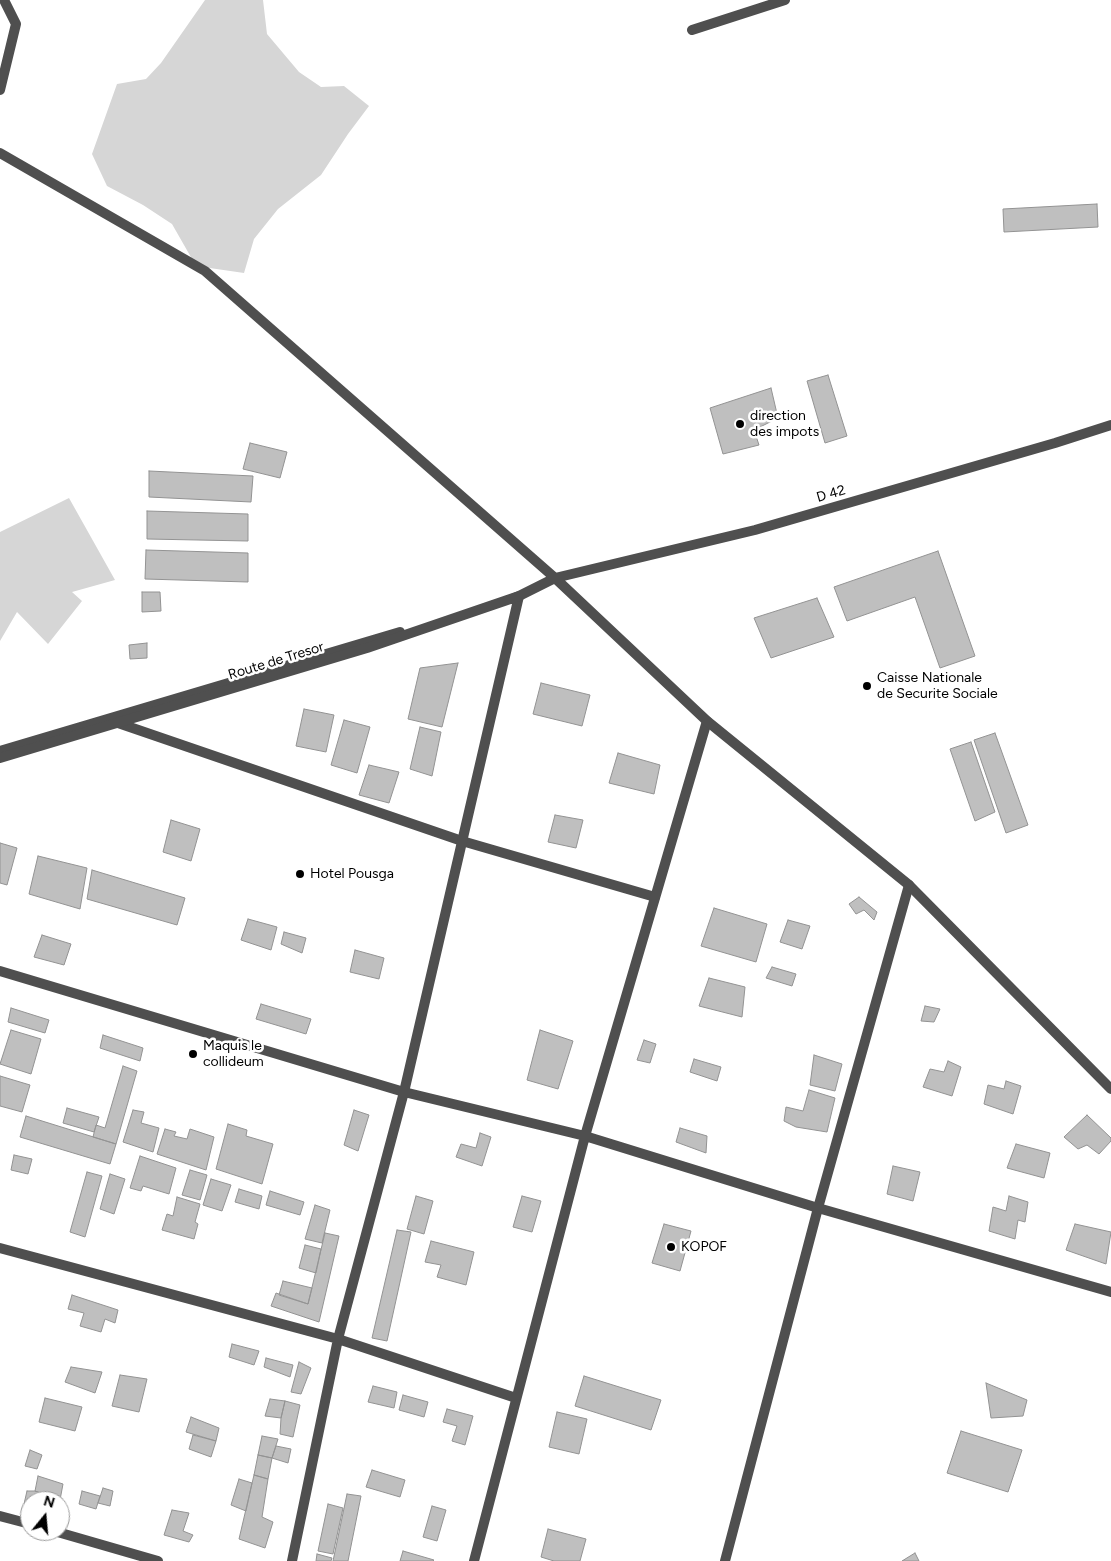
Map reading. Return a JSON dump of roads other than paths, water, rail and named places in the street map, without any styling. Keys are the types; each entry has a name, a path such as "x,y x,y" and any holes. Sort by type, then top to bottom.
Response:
{"street":[{"path":"0,90 16,24 4,0"},
{"path":"692,30 784,0"},
{"path":"0,153 205,271 555,578 707,721 909,885 1111,1089"},
{"name":"D 42","path":"555,578 755,530 1111,425"},
{"name":"Route de Tresor","path":"0,758 367,648 519,596 555,578"},
{"path":"0,751 519,596 404,1092 338,1340 292,1561"},
{"path":"474,1561 585,1136 707,721"},
{"path":"118,723 462,841 655,897"},
{"path":"725,1561 818,1208 909,885"},
{"path":"0,971 404,1092 585,1136 818,1208 1111,1292"},
{"path":"0,1248 338,1340 516,1398"},
{"path":"0,1516 20,1521"},
{"path":"70,1536 158,1561"}],"place":[{"name":"direction des impots","path":"740,424"},
{"name":"Caisse Nationale de Securite Sociale","path":"867,686"},
{"name":"Hotel Pousga","path":"300,874"},
{"name":"Maquis le collideum","path":"193,1054"},
{"name":"KOPOF","path":"671,1247"}]}
